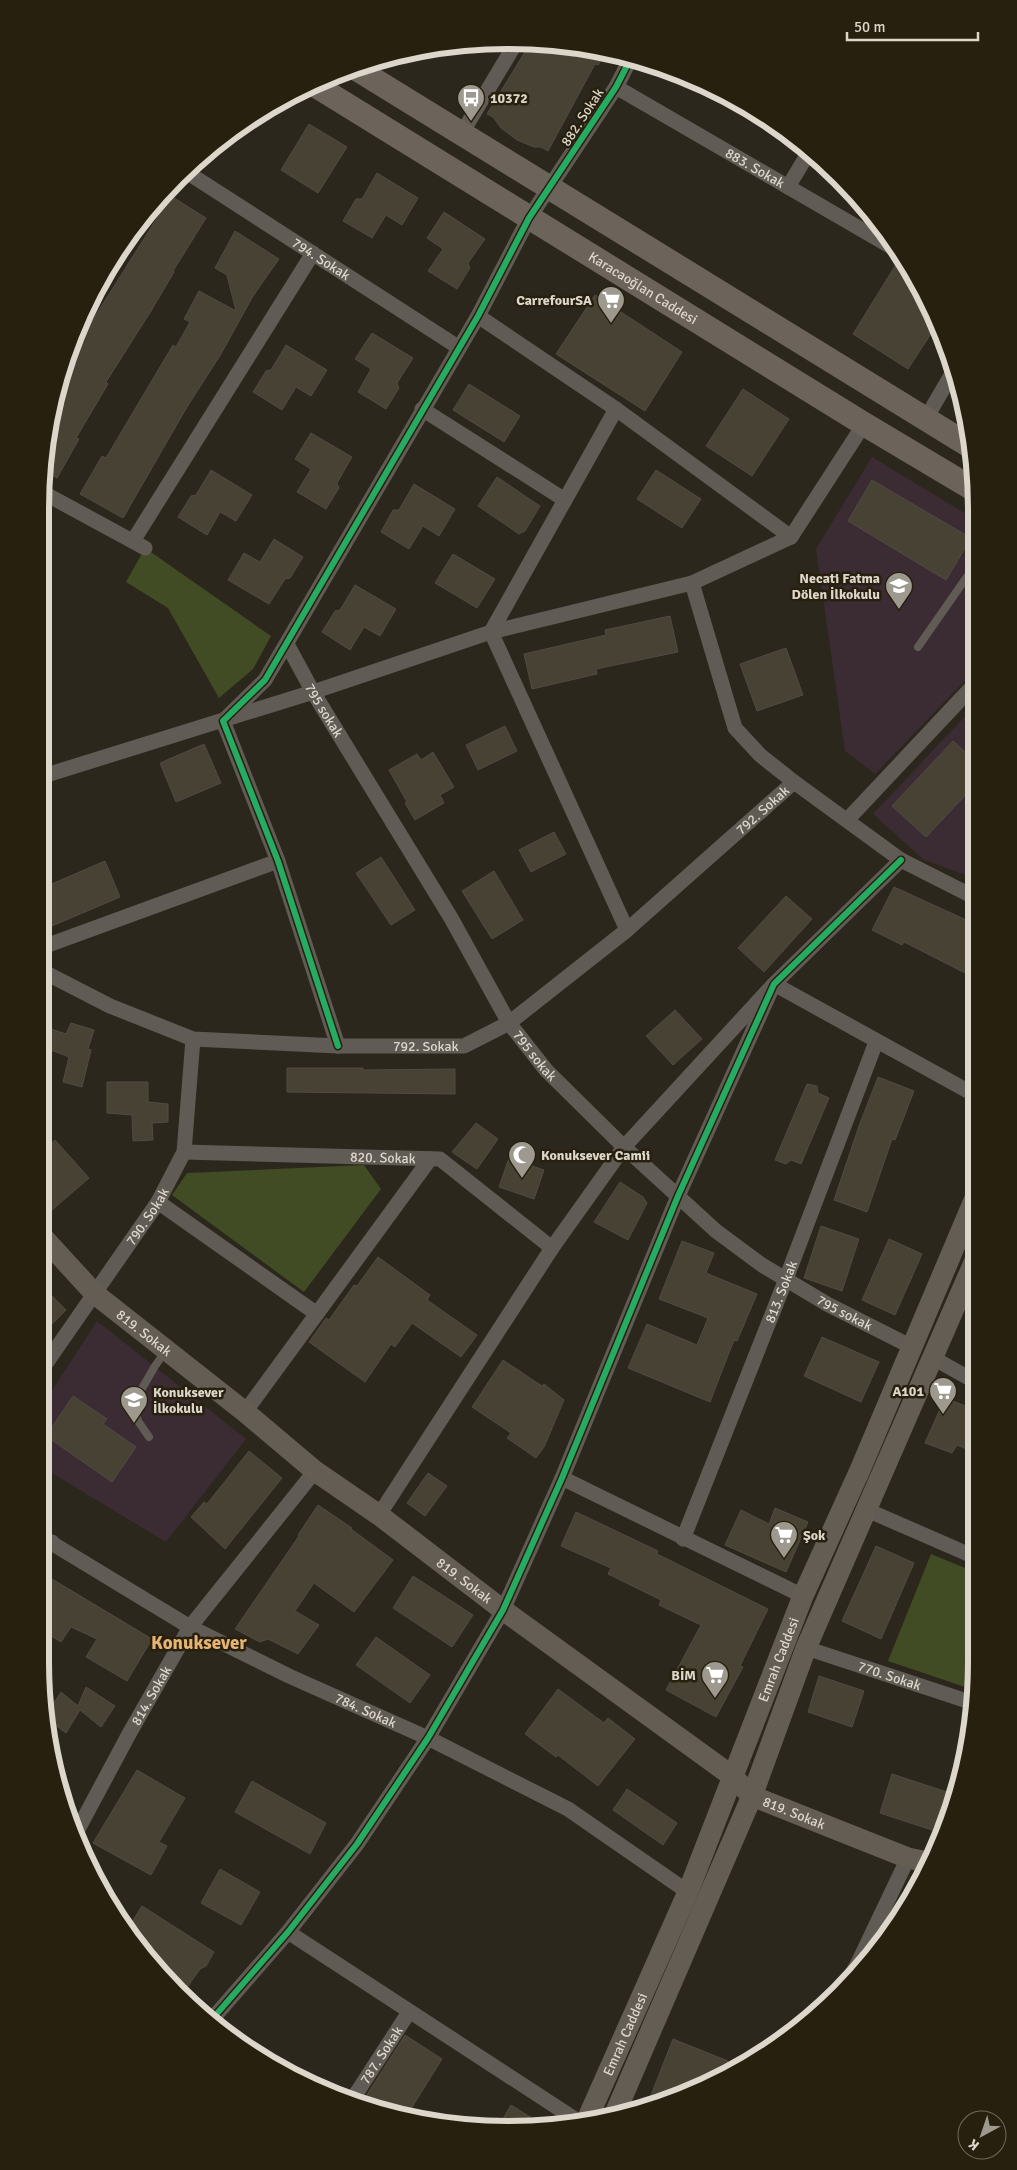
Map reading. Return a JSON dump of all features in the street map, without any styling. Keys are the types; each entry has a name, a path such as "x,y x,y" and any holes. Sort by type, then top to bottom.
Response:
{"main road":[{"path":"362,73 963,442"},
{"name":"Karacaoğlan Caddesi","path":"321,89 864,424 967,486"}],"street":[{"path":"462,133 513,49"},
{"name":"882. Sokak","path":"223,721 265,680 458,347 478,316 529,218 616,87 628,64"},
{"name":"883. Sokak","path":"616,87 883,242"},
{"path":"788,187 805,158"},
{"name":"794. Sokak","path":"191,176 458,347"},
{"path":"49,496 139,544 313,253"},
{"path":"478,316 616,410 791,538"},
{"path":"925,420 949,378"},
{"path":"422,410 565,500"},
{"path":"491,632 616,410"},
{"path":"49,773 223,721 491,632 692,582 791,538 864,424"},
{"path":"692,582 735,728 760,754 794,782 848,819 901,860 968,895"},
{"path":"491,632 627,930"},
{"name":"795 sokak","path":"287,644 313,692 451,918 509,1023 546,1070 624,1147 716,1232 827,1304 912,1347"},
{"path":"848,819 968,691"},
{"path":"223,721 278,861 338,1046"},
{"name":"792. Sokak","path":"49,975 110,1006 193,1039 338,1046 464,1046 509,1023 627,930 794,782"},
{"path":"379,1515 552,1248 624,1147 774,984 901,860"},
{"path":"49,945 278,861"},
{"path":"774,984 876,1042 968,1090"},
{"path":"216,2016 288,1932 357,1844 428,1738 503,1610 562,1478 678,1196 774,984"},
{"name":"790. Sokak","path":"49,1359 158,1202 184,1152 193,1039"},
{"name":"813. Sokak","path":"683,1539 786,1279 876,1042"},
{"name":"820. Sokak","path":"184,1152 440,1159 552,1248"},
{"path":"245,1412 430,1159"},
{"path":"158,1202 317,1314"},
{"name":"Emrah Caddesi","path":"590,2113 688,1892 803,1596 860,1470 968,1217"},
{"name":"819. Sokak","path":"49,1244 95,1294 245,1412 315,1471 379,1515 503,1610 732,1776 752,1796 918,1860"},
{"name":"Emrah Caddesi","path":"617,2108 752,1796 806,1648 968,1277"},
{"path":"933,1358 968,1378"},
{"name":"814. Sokak","path":"80,1826 190,1626 315,1471"},
{"path":"562,1478 683,1539 803,1596"},
{"path":"867,1510 968,1554"},
{"name":"784. Sokak","path":"49,1541 190,1626 289,1676 428,1738 568,1810 688,1892"},
{"name":"770. Sokak","path":"806,1648 966,1701"},
{"path":"865,1951 918,1860"},
{"path":"288,1932 571,2117"},
{"name":"787. Sokak","path":"355,2095 409,2012"}],"lane":[{"path":"918,647 968,575"},
{"path":"149,1437 138,1421 133,1404 166,1351"}],"shaded area":[{"name":"Necati Fatma Dölen İlkokulu","path":"872,457 968,515 968,677 875,774 845,751 816,549"},
{"path":"968,713 968,876 924,860 873,814"},
{"name":"Konuksever İlkokulu","path":"97,1321 246,1439 166,1542 49,1471 49,1395"}],"green space":[{"path":"145,548 271,636 253,669 219,698 168,608 126,582"},
{"path":"364,1165 381,1189 304,1292 172,1195 187,1173"},
{"path":"931,1554 968,1569 967,1688 888,1661"}],"building":[{"path":"526,50 569,53 602,59 598,65 595,64 548,151 517,140 501,128 493,117 487,114"},
{"path":"309,124 347,147 318,193 281,170"},
{"path":"377,173 418,198 402,225 386,215 372,238 343,221 356,199 362,199"},
{"path":"171,196 206,218 106,382 108,384 76,438 79,439 57,478 50,474 58,419 64,390 83,335"},
{"path":"444,212 485,239 468,263 470,268 457,289 428,271 443,249 427,238"},
{"path":"235,231 279,259 253,296 221,354 187,407 123,518 80,494 102,456 106,458 173,345 176,347 190,322 184,319 199,291 236,311 227,275 215,268"},
{"path":"897,263 921,305 932,332 908,369 853,334"},
{"path":"595,295 682,352 645,411 556,354"},
{"path":"372,333 413,358 397,383 399,388 386,409 358,392 371,369 355,359"},
{"path":"286,345 327,370 311,396 296,387 282,410 253,392 266,371 271,370"},
{"path":"469,384 520,416 504,442 453,410"},
{"path":"743,389 789,419 752,476 706,446"},
{"path":"311,433 352,457 337,483 339,488 326,509 297,492 311,469 295,459"},
{"path":"211,470 252,495 236,521 220,512 207,535 178,517 191,496 196,495"},
{"path":"656,470 701,499 682,528 637,499"},
{"path":"497,477 540,506 525,531 519,534 478,506"},
{"path":"872,480 968,536 968,543 946,580 848,521"},
{"path":"414,484 455,509 439,536 423,526 409,549 381,532 393,510 399,510"},
{"path":"274,539 303,557 290,578 285,579 269,604 228,580 244,553 260,562"},
{"path":"453,554 495,579 477,608 435,583"},
{"path":"355,585 396,609 380,636 364,627 350,650 322,632 335,611 340,610"},
{"path":"670,616 678,652 596,669 597,674 532,689 524,654 606,635 605,630"},
{"path":"786,648 803,695 757,711 740,664"},
{"path":"505,726 517,751 478,770 466,745"},
{"path":"953,741 968,755 968,792 926,837 892,806"},
{"path":"204,744 221,783 176,802 160,763"},
{"path":"433,752 454,787 440,795 444,803 415,820 389,770 417,754 421,760"},
{"path":"554,832 566,854 531,872 519,850"},
{"path":"381,857 415,910 391,925 356,873"},
{"path":"105,861 120,897 49,927 49,885"},
{"path":"494,871 523,920 492,939 462,891"},
{"path":"894,887 968,921 968,974 904,942 902,945 872,930"},
{"path":"786,896 812,919 764,972 738,948"},
{"path":"675,1010 702,1039 673,1065 646,1036"},
{"path":"71,1023 94,1030 88,1049 91,1050 82,1087 63,1082 69,1057 49,1049 51,1029 66,1034"},
{"path":"287,1068 363,1068 363,1070 455,1069 455,1094 287,1092"},
{"path":"878,1077 914,1091 895,1140 892,1139 867,1212 834,1200"},
{"path":"107,1082 148,1082 148,1102 168,1104 168,1122 152,1123 153,1140 133,1141 132,1115 107,1113"},
{"path":"807,1084 817,1086 818,1093 829,1098 801,1164 791,1160 786,1164 775,1160"},
{"path":"476,1123 498,1139 477,1169 452,1152"},
{"path":"55,1140 89,1178 52,1210 49,1207 49,1145"},
{"name":"Konuksever Camii","path":"509,1158 544,1170 534,1199 499,1187"},
{"path":"620,1182 643,1197 647,1203 628,1240 594,1222"},
{"path":"821,1226 859,1239 842,1291 804,1278"},
{"path":"889,1239 922,1254 895,1315 862,1300"},
{"path":"682,1241 714,1253 706,1273 757,1294 737,1341 734,1340 710,1402 628,1368 647,1324 697,1345 708,1318 659,1299"},
{"path":"378,1257 430,1295 427,1300 477,1335 461,1357 412,1323 395,1347 391,1344 365,1382 309,1342 326,1318 329,1320 354,1285 357,1286"},
{"path":"49,1293 66,1310 49,1327"},
{"path":"822,1337 879,1362 861,1402 804,1376"},
{"path":"503,1360 542,1386 544,1384 564,1400 544,1447 536,1458 507,1438 511,1433 472,1407"},
{"path":"73,1396 107,1419 103,1424 136,1447 112,1482 49,1438 49,1432"},
{"path":"945,1398 968,1407 968,1450 957,1445 952,1453 925,1443"},
{"path":"249,1451 282,1478 225,1549 191,1517 204,1502 207,1504"},
{"path":"428,1473 447,1486 425,1516 407,1503"},
{"path":"318,1505 352,1528 393,1560 354,1612 314,1583 295,1611 319,1625 298,1654 268,1639 260,1642 235,1629"},
{"path":"775,1508 808,1522 786,1572 725,1545 741,1510 769,1524"},
{"path":"576,1512 658,1551 657,1554 768,1609 740,1666 743,1667 716,1717 666,1690 701,1625 659,1605 661,1600 608,1574 611,1568 561,1546"},
{"path":"876,1546 914,1563 881,1639 842,1621"},
{"path":"413,1576 473,1615 452,1647 393,1608"},
{"path":"52,1579 152,1639 127,1681 86,1657 97,1639 71,1627 61,1642 49,1635 49,1584"},
{"path":"376,1637 430,1675 410,1703 356,1665"},
{"path":"819,1676 864,1691 852,1727 808,1712"},
{"path":"86,1687 115,1706 101,1727 80,1710 66,1733 53,1723 51,1707 61,1692 78,1706"},
{"path":"558,1689 604,1723 608,1718 635,1739 598,1786 558,1755 556,1757 525,1734"},
{"path":"137,1770 185,1798 159,1842 167,1846 151,1875 93,1843"},
{"path":"892,1774 947,1792 935,1831 880,1813"},
{"path":"252,1781 326,1823 310,1854 235,1812"},
{"path":"627,1789 677,1823 663,1845 613,1810"},
{"path":"220,1869 260,1892 241,1925 201,1903"},
{"path":"142,1906 214,1952 206,1966 200,1969 186,1989 163,1965 131,1924"},
{"path":"405,2035 442,2059 410,2110 365,2098"},
{"path":"673,2039 728,2061 726,2066 712,2074 650,2099"},
{"path":"511,2105 535,2120 508,2121 502,2121"}],"cycle path":[{"path":"338,1046 278,861 223,721 265,680 478,316 529,218 616,87 628,64"},
{"path":"215,2015 288,1932 357,1844 428,1738 503,1610 562,1478 678,1196 774,984 901,860"}],"place":[{"name":"10372","path":"471,122"},
{"name":"CarrefourSA","path":"611,324"},
{"name":"Necati Fatma Dölen İlkokulu","path":"899,610"},
{"name":"Konuksever Camii","path":"522,1179"},
{"name":"A101","path":"943,1415"},
{"name":"Konuksever İlkokulu","path":"134,1424"},
{"name":"Şok","path":"784,1559"},
{"name":"BİM","path":"715,1699"}],"district":[{"name":"Konuksever","path":"199,1642"}]}
